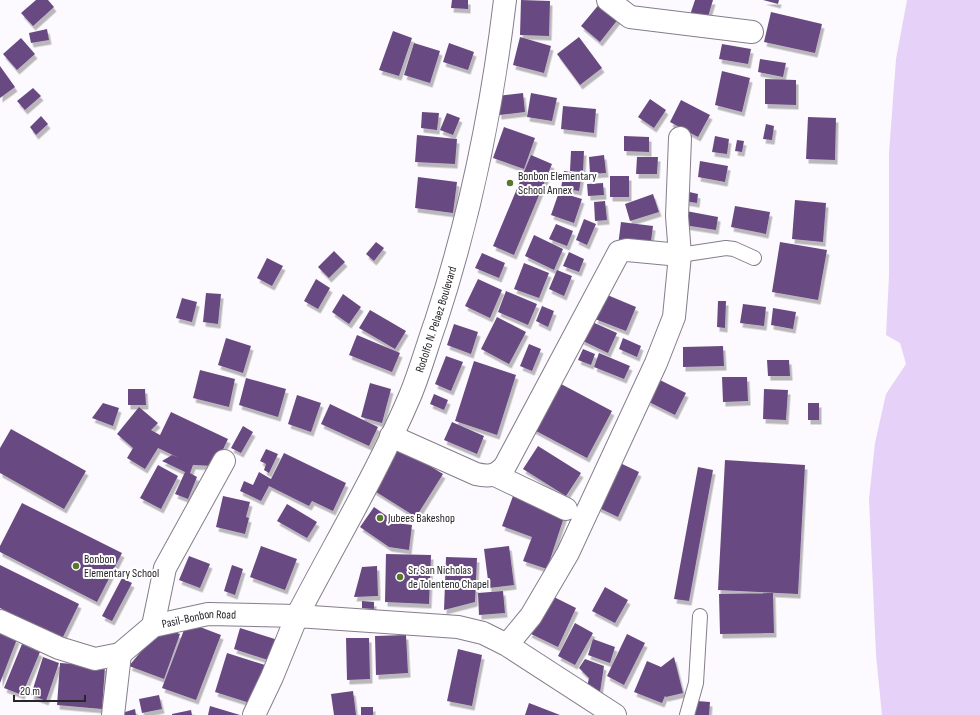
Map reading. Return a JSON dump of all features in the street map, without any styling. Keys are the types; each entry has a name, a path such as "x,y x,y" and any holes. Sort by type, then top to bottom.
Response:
{"street":[{"name":"Rodolfo N. Pelaez Boulevard","path":"254,715 297,616 391,436 410,395 424,357 462,235 492,91 505,0"},
{"path":"608,0 630,17 752,32"},
{"path":"507,645 531,616 568,553 656,363 674,316 680,255 677,216 680,138"},
{"path":"391,436 476,474 489,476 495,475 505,466 619,252 627,250 680,255"},
{"path":"153,626 166,568 224,461"},
{"path":"495,475 566,509"},
{"name":"Pasil-Bonbon Road","path":"0,621 58,648 95,659 120,654 153,626 208,614 297,616 458,627 483,633 507,645 615,715"},
{"path":"113,715 120,654"}],"lane":[{"path":"680,255 726,248 734,249 754,258"},
{"path":"687,715 696,683 700,616"}],"shaded area":[{"path":"907,0 980,0 980,715 882,715 876,655 869,499 875,443 886,394 906,364 900,343 886,335 889,275 889,153 896,59"}],"building":[{"path":"36,0 48,0 54,7 33,26 21,13"},
{"path":"452,0 468,0 468,9 451,8"},
{"path":"521,0 550,1 549,36 520,35"},
{"path":"695,0 713,0 707,20 690,15"},
{"path":"763,0 779,0 778,4"},
{"path":"601,2 619,18 600,42 581,26"},
{"path":"771,12 822,24 815,53 764,42"},
{"path":"47,29 49,40 31,43 29,33"},
{"path":"393,31 412,38 399,76 379,70"},
{"path":"520,37 551,46 544,73 513,65"},
{"path":"579,37 602,68 580,85 557,54"},
{"path":"21,38 35,54 17,70 3,54"},
{"path":"414,43 440,51 430,83 404,75"},
{"path":"449,43 474,52 468,70 443,62"},
{"path":"722,44 751,49 748,64 719,59"},
{"path":"760,59 786,63 783,77 758,72"},
{"path":"0,66 15,87 0,98"},
{"path":"722,71 750,78 742,112 715,105"},
{"path":"765,79 796,80 796,105 765,104"},
{"path":"33,88 41,96 25,110 17,101"},
{"path":"523,93 525,112 499,115 497,96"},
{"path":"531,93 557,98 552,121 527,117"},
{"path":"650,99 666,110 654,128 638,117"},
{"path":"681,100 710,115 698,137 670,122"},
{"path":"563,106 596,109 594,133 561,129"},
{"path":"422,112 439,113 437,130 421,128"},
{"path":"447,113 460,118 453,135 440,130"},
{"path":"41,116 48,124 36,135 30,127"},
{"path":"808,117 836,118 835,160 806,159"},
{"path":"766,124 774,126 772,140 763,139"},
{"path":"504,127 535,138 524,169 493,158"},
{"path":"417,135 457,139 455,164 415,162"},
{"path":"624,136 649,137 649,152 624,151"},
{"path":"715,136 729,139 727,154 712,152"},
{"path":"737,140 744,141 742,152 735,151"},
{"path":"571,151 584,151 583,172 570,171"},
{"path":"531,155 552,164 514,255 493,246"},
{"path":"604,155 606,173 590,174 589,157"},
{"path":"637,157 658,157 657,174 636,174"},
{"path":"700,161 728,166 725,182 698,177"},
{"path":"564,171 582,174 579,191 561,188"},
{"path":"610,176 629,176 629,197 610,197"},
{"path":"418,177 457,182 453,213 415,208"},
{"path":"603,183 604,195 588,196 587,184"},
{"path":"685,191 698,194 697,203 684,201"},
{"path":"559,192 582,199 574,223 551,215"},
{"path":"653,194 659,212 630,221 625,204"},
{"path":"795,200 826,203 823,242 792,239"},
{"path":"605,201 607,220 595,221 594,202"},
{"path":"735,206 770,212 766,234 731,227"},
{"path":"686,211 718,217 716,230 684,225"},
{"path":"584,219 596,224 587,245 576,240"},
{"path":"621,222 653,226 650,249 618,246"},
{"path":"556,224 573,231 567,246 549,239"},
{"path":"534,235 563,249 554,270 525,256"},
{"path":"376,242 384,248 374,261 366,254"},
{"path":"780,242 827,250 818,300 772,292"},
{"path":"334,251 345,262 329,278 318,267"},
{"path":"569,252 584,259 579,272 563,266"},
{"path":"482,253 505,263 499,278 475,268"},
{"path":"267,258 283,266 272,286 257,278"},
{"path":"524,263 549,273 539,298 514,289"},
{"path":"557,270 572,276 564,296 549,289"},
{"path":"316,279 330,288 318,309 304,301"},
{"path":"478,279 502,290 490,318 465,306"},
{"path":"506,291 537,304 528,325 498,312"},
{"path":"206,293 221,294 218,324 203,322"},
{"path":"343,294 361,307 349,324 332,312"},
{"path":"605,294 636,307 626,331 595,319"},
{"path":"182,298 197,302 192,322 176,318"},
{"path":"718,301 726,301 725,328 717,327"},
{"path":"743,304 766,307 764,326 740,323"},
{"path":"542,306 554,311 548,327 536,321"},
{"path":"773,308 796,312 793,329 771,325"},
{"path":"370,310 406,331 395,349 359,328"},
{"path":"497,317 526,332 509,364 481,349"},
{"path":"590,321 617,333 608,353 581,340"},
{"path":"454,324 478,332 471,354 447,345"},
{"path":"357,335 400,353 392,372 349,355"},
{"path":"226,338 251,346 243,373 218,365"},
{"path":"623,338 641,346 637,357 619,349"},
{"path":"529,344 541,349 532,371 520,366"},
{"path":"723,346 724,366 683,367 683,347"},
{"path":"583,349 595,354 591,365 578,360"},
{"path":"599,353 630,366 624,379 594,367"},
{"path":"446,356 463,362 451,391 435,384"},
{"path":"767,360 789,360 790,376 768,376"},
{"path":"474,361 516,375 497,435 455,421"},
{"path":"200,370 235,379 229,407 193,398"},
{"path":"546,376 612,411 587,458 521,423"},
{"path":"722,377 747,377 748,401 723,402"},
{"path":"246,378 286,389 278,417 239,405"},
{"path":"658,379 686,393 675,415 647,401"},
{"path":"370,383 391,389 382,423 361,417"},
{"path":"128,389 145,389 146,405 128,405"},
{"path":"764,389 788,390 786,420 763,419"},
{"path":"434,394 448,400 444,410 430,404"},
{"path":"297,395 321,403 311,432 288,424"},
{"path":"103,403 119,408 113,426 92,418"},
{"path":"808,403 819,403 819,420 808,420"},
{"path":"330,404 378,427 369,446 321,424"},
{"path":"139,407 158,423 151,430 160,435 171,412 228,439 215,466 193,465 190,473 197,477 188,499 175,494 185,472 162,461 172,455 179,458 158,448 145,469 127,458 133,448 117,434"},
{"path":"452,422 484,436 477,454 444,440"},
{"path":"243,426 253,432 241,453 231,448"},
{"path":"11,429 86,471 64,509 0,473 0,448"},
{"path":"538,446 581,473 566,496 523,469"},
{"path":"399,447 443,474 416,517 373,490"},
{"path":"266,449 278,454 269,473 264,470 266,464 260,461"},
{"path":"284,453 346,483 333,511 312,501 309,506 269,486 261,501 240,491 244,481 253,485 259,472 271,479"},
{"path":"725,460 805,465 798,594 718,590"},
{"path":"618,462 639,472 618,517 597,507"},
{"path":"158,465 178,476 161,509 140,498"},
{"path":"698,467 713,470 689,601 674,599"},
{"path":"223,496 250,502 246,517 249,518 245,534 216,527"},
{"path":"513,496 565,514 547,569 523,561 532,537 502,526"},
{"path":"22,503 122,553 97,602 0,552 0,546"},
{"path":"287,504 317,522 307,538 277,521"},
{"path":"374,507 397,523 412,525 409,550 389,547 360,527"},
{"path":"261,546 297,559 285,590 250,577"},
{"path":"509,546 514,585 489,588 484,549"},
{"path":"386,554 431,555 429,604 385,602"},
{"path":"189,556 210,564 200,588 179,580"},
{"path":"446,557 477,558 475,602 444,610"},
{"path":"0,565 79,604 62,639 0,608"},
{"path":"232,565 243,569 235,595 224,591"},
{"path":"377,566 378,596 354,597 362,567"},
{"path":"122,578 132,583 112,621 102,616"},
{"path":"605,587 628,600 615,623 592,611"},
{"path":"503,591 505,613 479,615 478,593"},
{"path":"773,593 774,633 720,634 719,594"},
{"path":"552,596 576,608 558,647 529,633"},
{"path":"362,601 374,602 374,609 362,608"},
{"path":"187,622 221,635 196,700 162,688"},
{"path":"575,623 593,633 575,665 558,656"},
{"path":"161,627 180,634 164,679 129,666"},
{"path":"240,628 278,640 271,661 234,649"},
{"path":"0,632 17,639 0,683"},
{"path":"627,634 645,643 624,685 607,676"},
{"path":"406,635 408,673 376,675 375,636"},
{"path":"346,638 369,638 370,679 347,680"},
{"path":"593,639 615,647 610,663 588,655"},
{"path":"22,644 40,652 22,695 4,688"},
{"path":"458,649 482,655 472,706 447,701"},
{"path":"227,653 265,665 253,704 215,692"},
{"path":"43,657 59,663 46,701 31,695"},
{"path":"674,657 683,693 665,696 662,703 634,692 647,661 661,667"},
{"path":"585,659 604,666 600,692 586,691 589,678 579,668"},
{"path":"60,663 105,666 102,709 57,705"},
{"path":"353,691 356,715 334,715 331,694"},
{"path":"159,695 162,709 142,713 139,699"},
{"path":"697,701 710,702 709,715 695,715"},
{"path":"529,703 560,715 525,715"},
{"path":"210,706 240,715 208,715"},
{"path":"361,707 373,707 373,715 361,715"},
{"path":"135,709 136,715 115,715"},
{"path":"191,710 192,715 172,715 172,714"}],"place":[{"name":"Bonbon Elementary School Annex","path":"510,183"},
{"name":"Jubees Bakeshop","path":"380,518"},
{"name":"Bonbon Elementary School","path":"76,566"},
{"name":"Sr. San Nicholas de Tolenteno Chapel","path":"400,577"}]}
